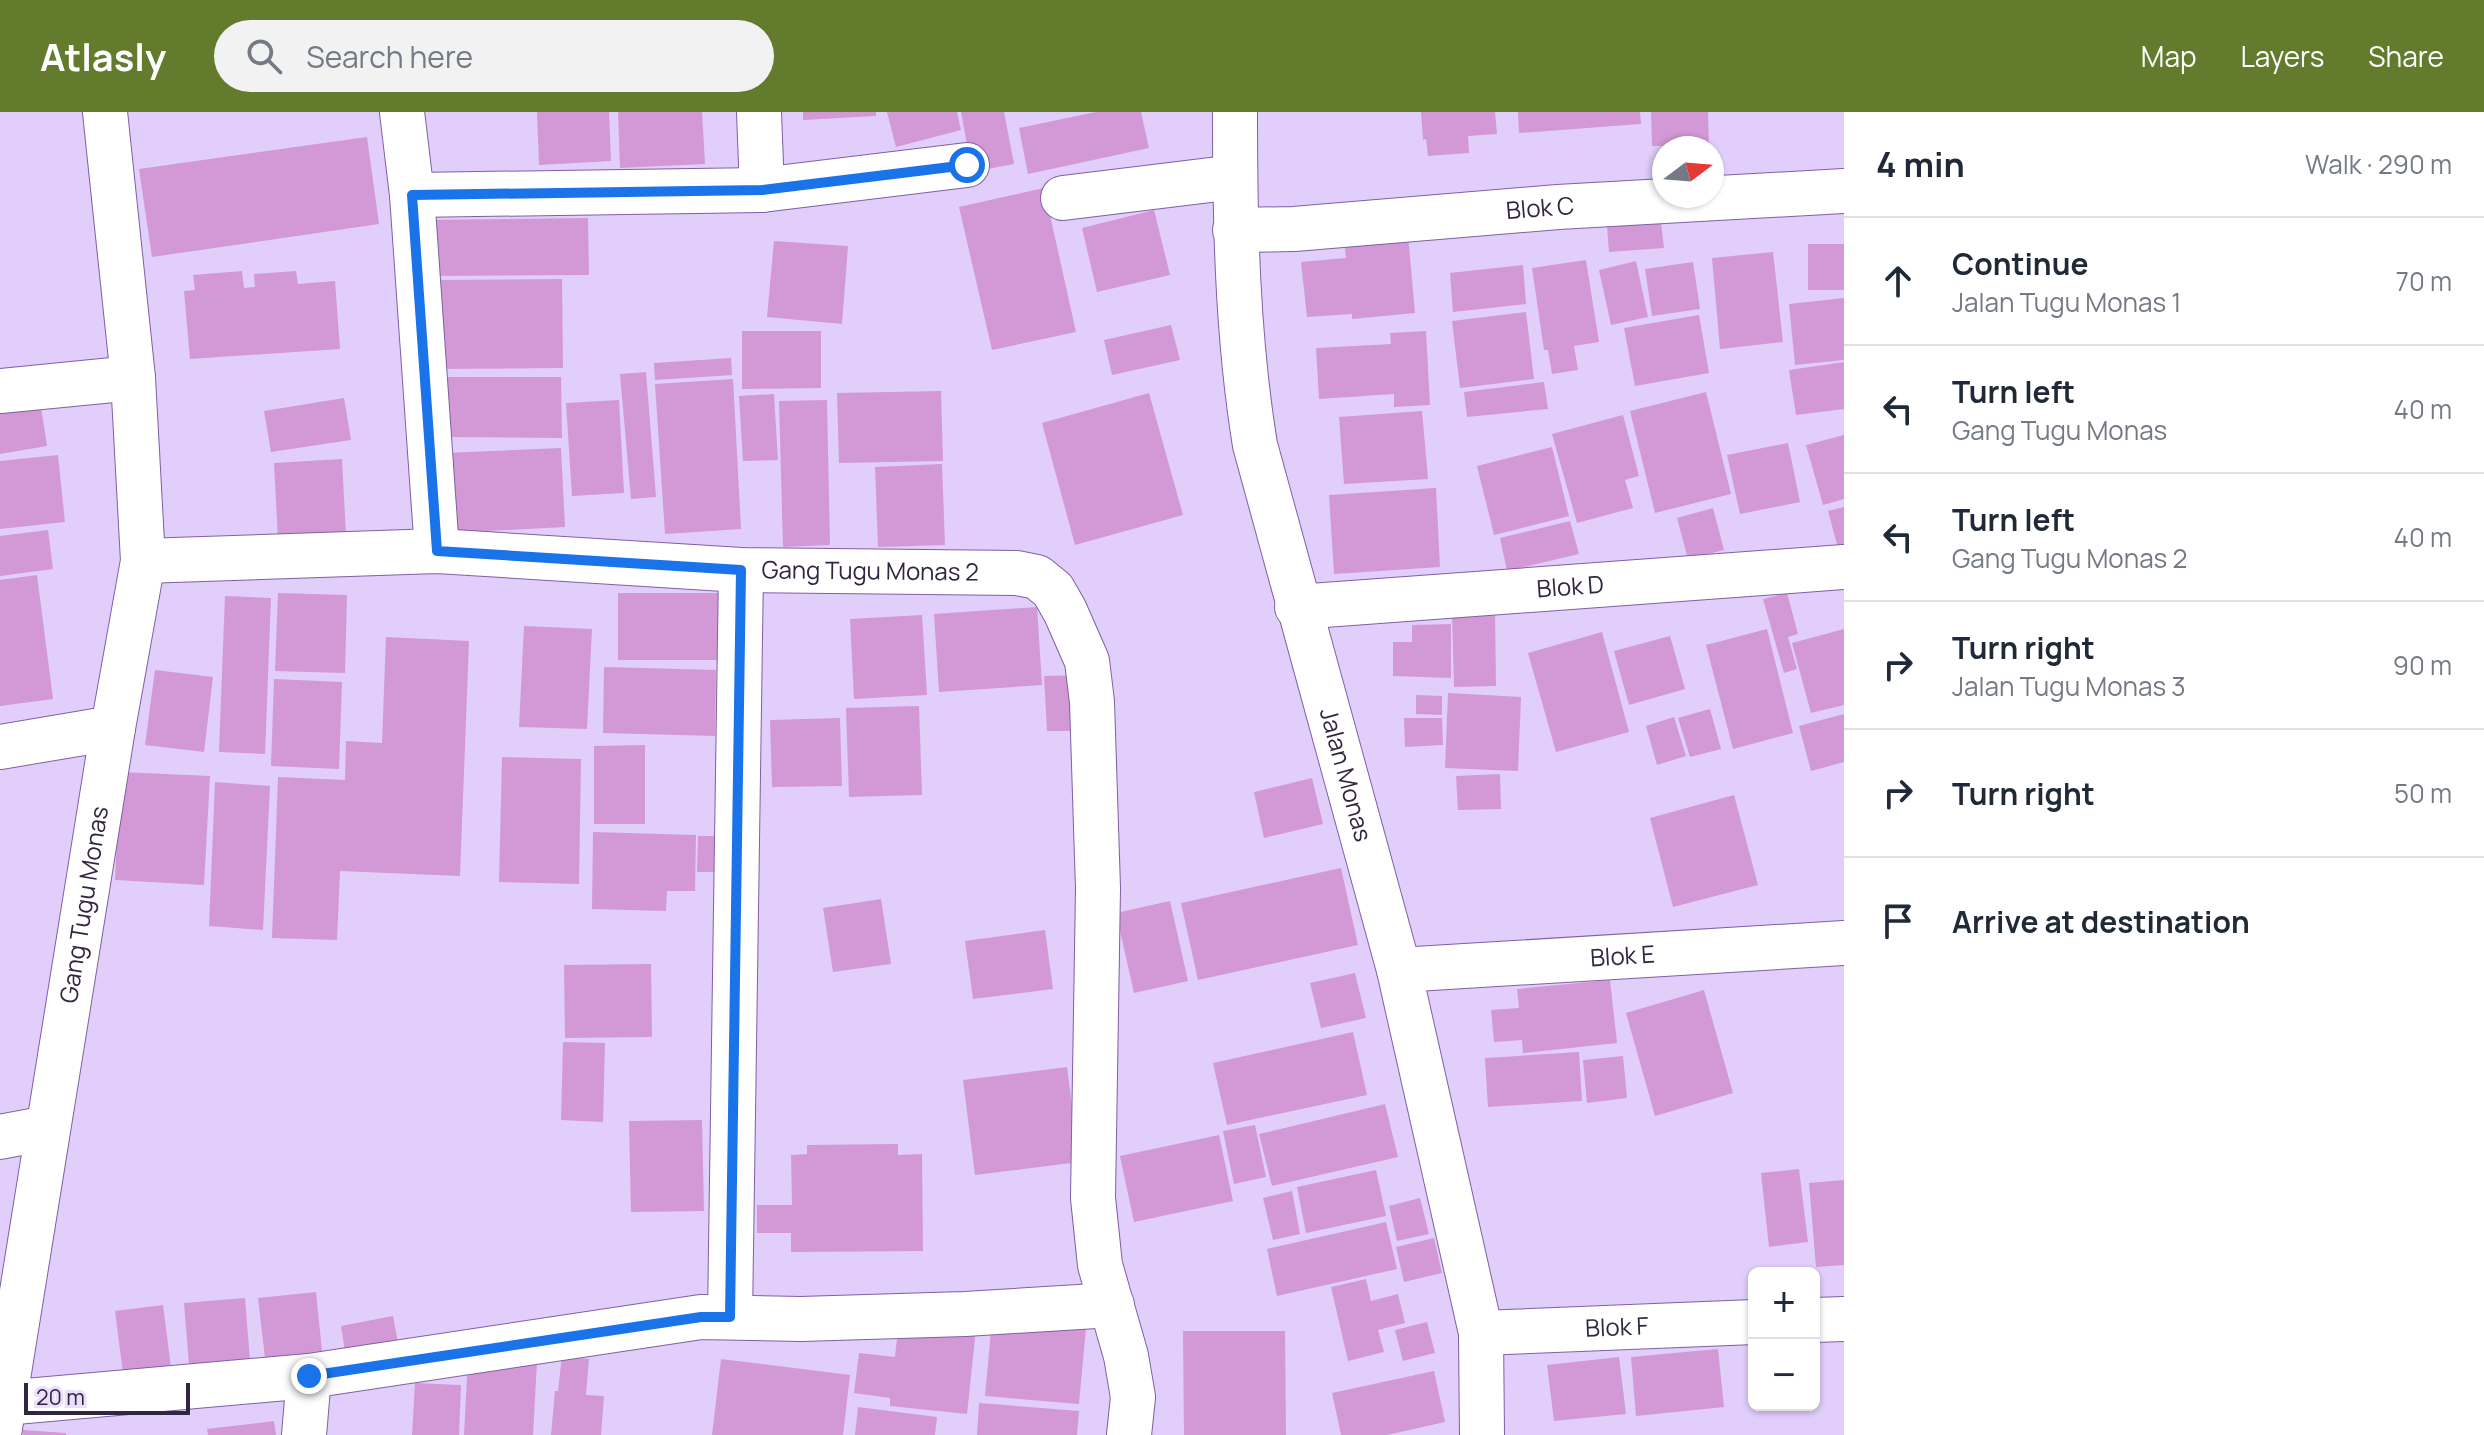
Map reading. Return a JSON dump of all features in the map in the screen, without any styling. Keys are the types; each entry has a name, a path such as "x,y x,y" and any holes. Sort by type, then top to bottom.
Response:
{"street":[{"name":"Gang Tugu Monas","path":"2,1416 47,1128 143,561 133,378 105,112"},
{"path":"402,112 412,195 437,551"},
{"path":"759,112 762,190"},
{"name":"Jalan Monas","path":"1235,112 1235,230 1252,430 1297,607 1399,970 1481,1333 1482,1435"},
{"path":"412,195 762,190 967,165"},
{"path":"1063,198 1235,177"},
{"name":"Blok C","path":"1235,230 1294,229 1558,207 1844,191"},
{"path":"0,391 133,378"},
{"name":"Gang Tugu Monas 2","path":"143,561 437,551 741,570 1017,573 1037,577 1053,590 1065,611 1087,661 1092,702 1098,888 1093,1198 1100,1265 1112,1305"},
{"name":"Blok D","path":"1297,607 1844,567"},
{"path":"730,1317 741,570"},
{"path":"0,747 113,728"},
{"name":"Blok E","path":"1399,970 1844,943"},
{"path":"0,1137 47,1128"},
{"path":"2,1416 309,1376 701,1317 846,1317 1112,1305 1133,1397 1129,1435"},
{"path":"1820,1320 1844,1319"},
{"name":"Blok F","path":"1481,1333 1748,1322"},
{"path":"304,1435 309,1376"}],"building":[{"path":"537,112 609,112 611,161 539,165"},
{"path":"618,112 702,112 705,164 620,168"},
{"path":"803,112 876,112 876,116 803,120"},
{"path":"887,112 957,112 961,130 896,147"},
{"path":"961,112 1004,112 1014,164 972,172"},
{"path":"1096,112 1141,112 1149,148 1028,174 1019,128"},
{"path":"1421,112 1495,112 1497,134 1468,136 1469,153 1428,156 1426,139 1423,140"},
{"path":"1518,112 1640,112 1641,124 1519,133"},
{"path":"1651,112 1708,112 1709,136 1652,136 1652,146"},
{"path":"367,137 379,224 152,257 139,169"},
{"path":"1044,188 1076,332 992,350 959,207"},
{"path":"1154,210 1170,275 1097,292 1082,228"},
{"path":"588,218 589,275 425,276 424,220"},
{"path":"1661,222 1664,248 1609,252 1607,226"},
{"path":"1408,235 1415,313 1352,319 1352,314 1307,317 1301,262 1346,258 1344,241"},
{"path":"774,241 848,246 842,324 767,317"},
{"path":"1808,244 1844,244 1844,290 1808,290"},
{"path":"1773,252 1783,342 1720,349 1712,258"},
{"path":"1586,260 1599,342 1574,346 1578,370 1552,374 1548,350 1544,350 1532,268"},
{"path":"1636,261 1648,317 1611,325 1599,270"},
{"path":"1693,262 1700,309 1652,316 1645,269"},
{"path":"1523,265 1526,304 1453,312 1450,273"},
{"path":"242,271 244,288 255,287 254,274 296,271 298,284 335,281 340,349 190,359 184,291 195,290 193,275"},
{"path":"562,279 563,368 433,369 431,280"},
{"path":"1844,298 1844,360 1795,365 1789,304"},
{"path":"1526,312 1534,379 1460,388 1452,321"},
{"path":"1699,315 1709,373 1635,386 1624,328"},
{"path":"1171,325 1180,360 1112,375 1104,340"},
{"path":"742,331 821,331 821,388 742,389"},
{"path":"1426,331 1430,405 1394,407 1394,394 1319,399 1316,348 1391,344 1390,333"},
{"path":"731,358 732,375 655,380 654,363"},
{"path":"1844,362 1844,409 1796,415 1789,370"},
{"path":"646,372 656,497 631,499 620,374"},
{"path":"447,377 561,377 562,438 447,437"},
{"path":"733,379 741,529 665,534 655,384"},
{"path":"1544,382 1548,409 1467,417 1464,392"},
{"path":"941,391 943,461 839,463 837,393"},
{"path":"1706,392 1731,494 1655,513 1630,411"},
{"path":"1149,393 1183,515 1075,545 1042,423"},
{"path":"774,394 778,460 743,461 739,396"},
{"path":"344,398 351,440 271,452 264,411"},
{"path":"619,400 624,493 572,496 566,403"},
{"path":"827,400 830,545 783,547 779,401"},
{"path":"41,407 47,446 0,454 0,414"},
{"path":"1422,411 1428,479 1344,484 1339,417"},
{"path":"1623,415 1639,476 1625,480 1633,508 1577,523 1552,434"},
{"path":"1844,435 1844,499 1823,505 1806,445"},
{"path":"1788,443 1800,502 1740,514 1727,455"},
{"path":"1552,447 1569,516 1494,535 1477,466"},
{"path":"561,448 565,527 448,533 445,453"},
{"path":"58,455 65,522 0,529 0,461"},
{"path":"342,459 346,536 278,540 274,463"},
{"path":"942,464 945,545 878,547 875,467"},
{"path":"1436,488 1440,567 1334,574 1329,495"},
{"path":"1844,507 1844,570 1828,511"},
{"path":"1713,508 1724,550 1688,559 1677,518"},
{"path":"1570,521 1579,554 1507,571 1500,538"},
{"path":"48,530 53,569 0,576 0,536"},
{"path":"37,575 53,699 0,706 0,580"},
{"path":"278,593 347,595 345,673 275,671"},
{"path":"618,593 727,593 727,660 618,660"},
{"path":"1787,593 1798,634 1788,637 1797,669 1784,673 1763,599"},
{"path":"225,596 271,598 265,754 219,752"},
{"path":"1037,607 1042,685 939,692 934,614"},
{"path":"1495,611 1496,686 1454,687 1452,612"},
{"path":"922,615 927,695 854,699 850,619"},
{"path":"1451,624 1451,678 1393,676 1393,642 1412,642 1412,625"},
{"path":"524,626 592,629 587,729 519,727"},
{"path":"1767,629 1793,733 1733,749 1706,645"},
{"path":"1844,629 1844,705 1811,713 1792,643"},
{"path":"1602,632 1629,732 1556,752 1528,653"},
{"path":"1670,636 1685,689 1629,705 1614,651"},
{"path":"386,637 469,641 460,876 340,871 337,940 272,938 278,777 345,780 346,741 382,743"},
{"path":"604,667 716,670 715,736 603,733"},
{"path":"155,670 213,677 204,752 145,745"},
{"path":"1081,675 1083,731 1047,731 1044,676"},
{"path":"274,679 342,682 339,769 271,766"},
{"path":"1448,693 1521,697 1518,771 1445,768"},
{"path":"1416,695 1442,696 1442,715 1416,714"},
{"path":"919,706 922,795 849,797 846,708"},
{"path":"1710,709 1721,749 1690,757 1678,718"},
{"path":"1844,714 1844,762 1811,771 1799,726"},
{"path":"1674,717 1686,756 1657,765 1646,726"},
{"path":"840,718 842,786 772,787 770,720"},
{"path":"1404,718 1442,718 1443,745 1405,747"},
{"path":"645,745 645,824 594,824 594,746"},
{"path":"502,757 581,759 579,884 499,882"},
{"path":"120,772 210,776 204,885 115,880"},
{"path":"1500,774 1501,809 1458,810 1456,776"},
{"path":"1312,778 1323,824 1264,838 1254,792"},
{"path":"215,782 270,786 263,930 209,926"},
{"path":"1734,795 1758,885 1673,907 1650,818"},
{"path":"593,832 696,835 695,891 667,891 666,911 592,909"},
{"path":"698,836 719,836 719,872 697,872"},
{"path":"1341,868 1358,945 1198,980 1181,903"},
{"path":"881,899 891,964 833,972 823,908"},
{"path":"1170,901 1188,981 1134,993 1116,913"},
{"path":"1045,930 1053,989 973,999 965,941"},
{"path":"651,964 652,1037 565,1038 564,965"},
{"path":"1355,973 1366,1018 1321,1028 1310,983"},
{"path":"1610,980 1617,1043 1523,1053 1522,1040 1494,1042 1491,1010 1519,1008 1517,989"},
{"path":"1704,990 1733,1093 1655,1116 1626,1013"},
{"path":"1353,1032 1367,1095 1227,1125 1213,1063"},
{"path":"563,1042 605,1043 603,1122 561,1120"},
{"path":"1579,1052 1582,1101 1488,1107 1485,1058"},
{"path":"1623,1056 1627,1098 1587,1103 1583,1060"},
{"path":"1067,1067 1079,1162 975,1175 963,1080"},
{"path":"1385,1104 1398,1157 1272,1186 1259,1134"},
{"path":"702,1120 704,1211 631,1212 629,1121"},
{"path":"1255,1125 1266,1177 1234,1184 1223,1131"},
{"path":"1219,1135 1233,1201 1134,1222 1120,1156"},
{"path":"898,1144 898,1155 922,1154 923,1251 791,1252 791,1233 757,1233 757,1205 792,1205 791,1155 807,1154 807,1145"},
{"path":"1799,1169 1808,1242 1769,1247 1761,1173"},
{"path":"1376,1170 1386,1216 1306,1233 1297,1187"},
{"path":"1844,1180 1844,1265 1816,1267 1809,1183"},
{"path":"1292,1191 1300,1234 1273,1240 1263,1198"},
{"path":"1420,1198 1429,1234 1397,1241 1389,1206"},
{"path":"1386,1222 1397,1269 1277,1296 1267,1249"},
{"path":"1434,1238 1442,1273 1404,1282 1396,1247"},
{"path":"1366,1279 1371,1301 1398,1294 1405,1323 1378,1330 1384,1352 1348,1361 1331,1287"},
{"path":"316,1292 322,1351 265,1358 258,1298"},
{"path":"245,1298 250,1360 189,1365 184,1303"},
{"path":"163,1305 172,1375 124,1381 115,1311"},
{"path":"393,1316 399,1348 346,1358 341,1326"},
{"path":"899,1319 976,1329 967,1414 890,1406 890,1398 854,1393 859,1353 895,1357"},
{"path":"992,1320 1086,1328 1079,1404 985,1396"},
{"path":"1427,1322 1435,1353 1403,1361 1395,1330"},
{"path":"1183,1331 1285,1331 1286,1435 1184,1435"},
{"path":"1718,1349 1724,1407 1636,1416 1631,1357"},
{"path":"562,1356 589,1359 586,1395 604,1396 601,1435 551,1435"},
{"path":"468,1357 537,1362 533,1435 464,1435"},
{"path":"1619,1357 1626,1414 1554,1421 1547,1365"},
{"path":"721,1359 850,1375 843,1435 712,1435"},
{"path":"1434,1371 1445,1422 1387,1435 1341,1435 1332,1393"},
{"path":"415,1383 461,1385 459,1435 412,1435"},
{"path":"979,1403 1079,1411 1077,1435 977,1435"},
{"path":"858,1407 937,1417 935,1435 855,1435"},
{"path":"274,1421 276,1435 208,1435 207,1429"},
{"path":"23,1430 66,1433 66,1435 23,1435"}],"route":[{"path":"309,1376 701,1317 730,1317 741,570 437,551 412,195 762,190 967,165"}]}
